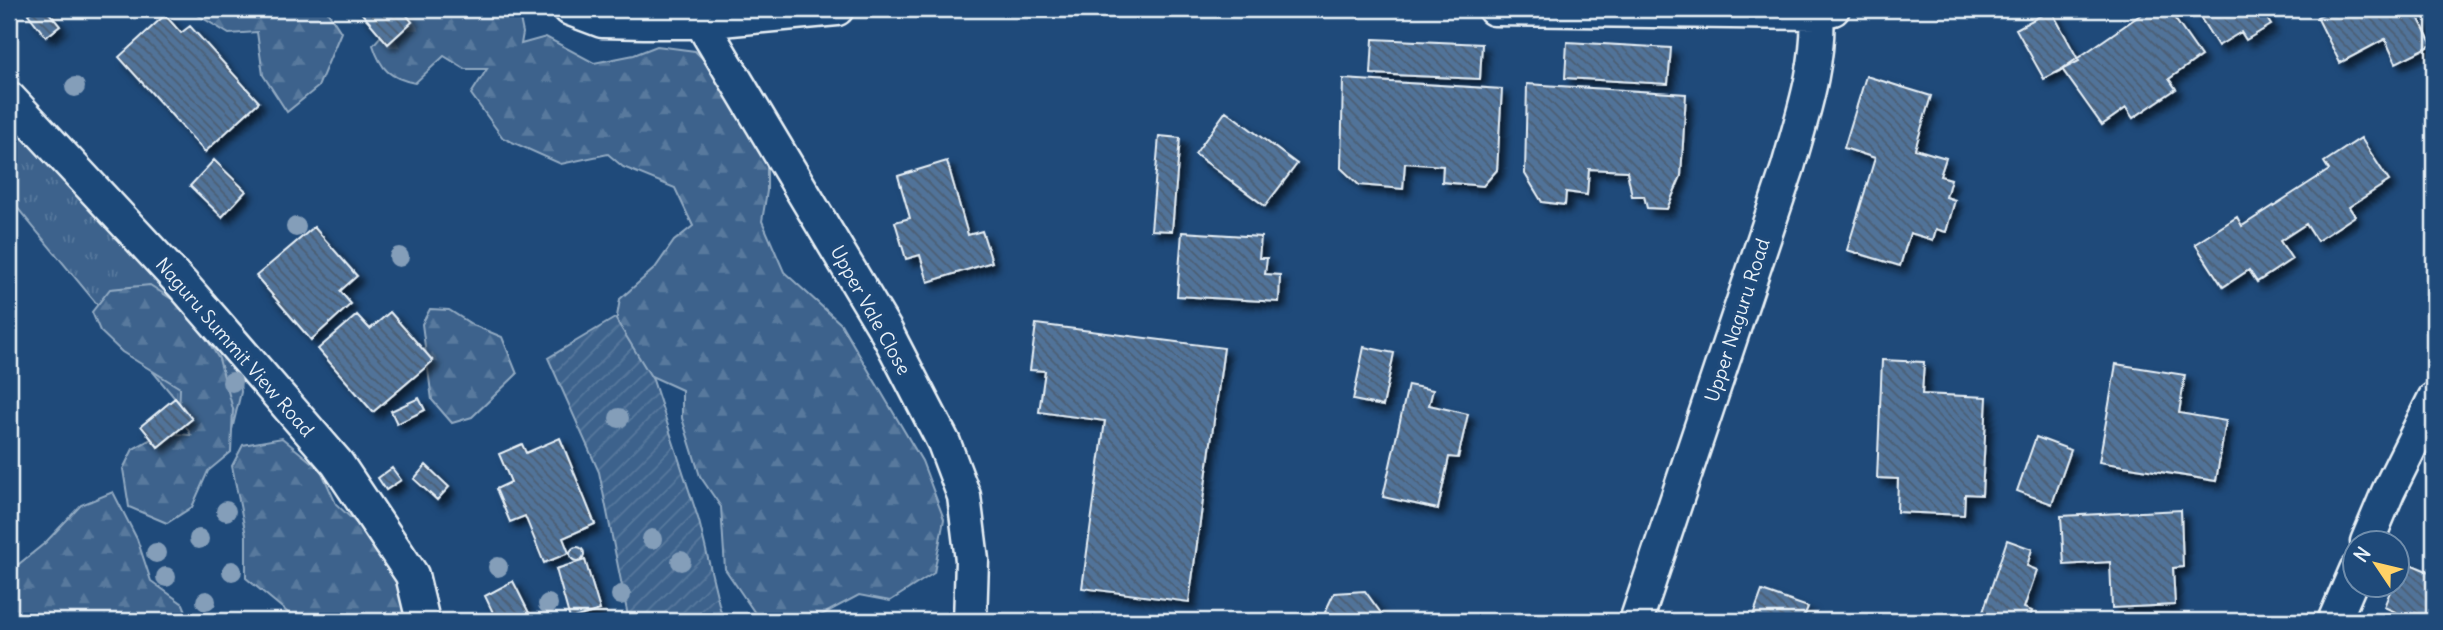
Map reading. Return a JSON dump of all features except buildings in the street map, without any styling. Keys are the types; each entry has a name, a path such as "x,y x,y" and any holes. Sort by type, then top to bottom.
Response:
{"street":[{"path":"569,9 601,21 701,22 837,9"},
{"path":"1494,9 1823,10"},
{"name":"Upper Naguru Road","path":"1636,621 1788,167 1808,93 1823,10"},
{"name":"Upper Vale Close","path":"701,22 886,331 944,443 964,496 972,559 970,621"},
{"name":"Naguru Summit View Road","path":"9,98 183,285 337,463 412,575 423,621"},
{"path":"2373,528 2434,398"},
{"path":"2334,621 2344,598"}],"green space":[{"path":"188,9 326,9 341,32 318,87 287,112 263,75 257,32 229,34"},
{"path":"409,9 518,9 523,33 521,44 546,37 594,63 634,55 657,46 695,51 727,83 767,153 767,191 762,221 784,272 841,324 922,461 944,519 934,573 890,601 859,595 814,619 757,616 725,569 721,507 700,476 682,418 682,390 629,366 612,346 620,299 655,268 674,241 693,226 675,188 623,167 608,154 561,164 503,138 471,94 487,69 465,69 444,56 415,83 388,72 379,61 373,45 397,18"},
{"path":"17,126 239,374 241,392 230,438 192,419 10,199"},
{"path":"150,285 190,311 219,359 233,409 231,452 208,471 192,507 167,523 129,507 123,469 133,449 162,433 191,435 179,415 180,388 122,352 100,331 92,312 110,289"},
{"path":"430,309 449,310 473,325 502,337 517,374 472,417 452,423 432,400 422,324"},
{"path":"615,318 653,380 699,521 723,621 629,621 599,472 548,358"},
{"path":"282,438 321,470 336,504 367,533 404,589 410,621 298,621 246,578 246,535 232,466 243,445"},
{"path":"113,492 137,539 151,581 183,604 190,621 9,621 9,572 45,543 81,505"}]}
